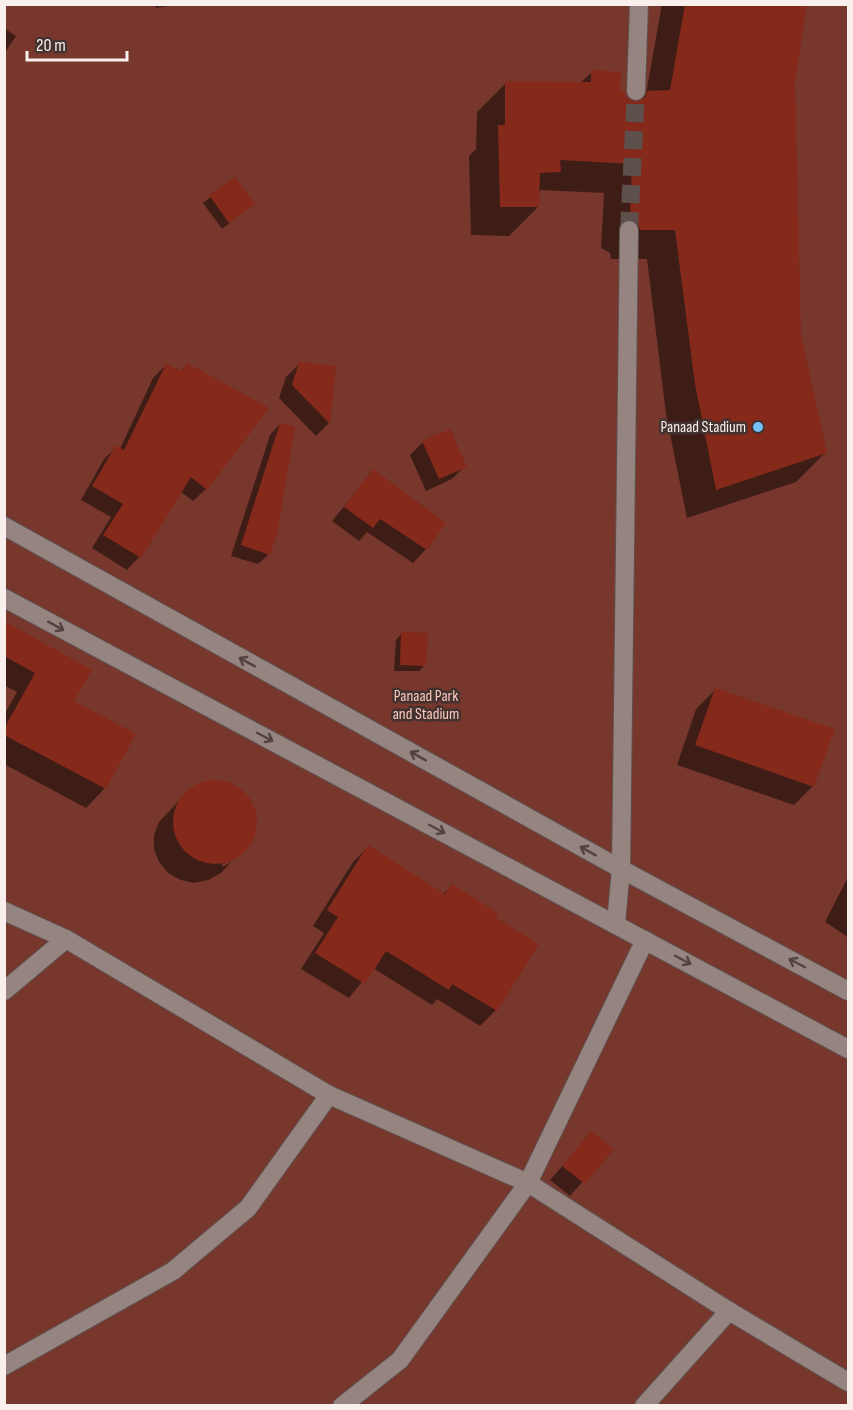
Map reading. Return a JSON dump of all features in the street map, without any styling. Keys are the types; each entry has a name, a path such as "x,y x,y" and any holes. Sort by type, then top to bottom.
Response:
{"street":[{"path":"636,91 639,4"},
{"path":"616,924 621,869 629,230"},
{"path":"4,526 621,869 849,991"},
{"path":"4,598 849,1049"},
{"path":"4,911 66,939 329,1095 528,1183 729,1311 849,1382"},
{"path":"4,991 66,939"},
{"path":"342,1406 400,1360 528,1183 645,940"},
{"path":"4,1366 173,1271 248,1208 329,1095"},
{"path":"644,1406 729,1311"}],"green space":[{"name":"Panaad Park and Stadium","path":"5,5 848,5 848,1405 5,1406"}],"building":[{"path":"685,4 807,4 795,82 801,335 827,453 716,490 695,384 675,230 640,230 638,224 630,219 632,164 560,160 561,172 540,173 539,207 500,207 498,125 505,125 505,81 591,82 591,70 621,72 620,91 625,91 626,97 635,102 645,97 647,91 670,90"},
{"path":"235,177 255,204 229,223 209,195"},
{"path":"299,362 336,366 330,424 292,385"},
{"path":"187,363 269,408 207,490 191,477 141,558 103,535 123,504 92,486 116,445 124,450 166,364 182,371"},
{"path":"280,423 295,427 278,531 270,555 241,545"},
{"path":"450,429 467,467 439,479 422,441"},
{"path":"373,469 446,523 427,550 380,519 373,528 344,507"},
{"path":"4,621 92,670 74,701 136,734 106,789 4,735 4,729 35,673 4,656"},
{"path":"401,632 428,633 426,666 400,665"},
{"path":"715,688 835,729 814,787 695,745"},
{"path":"215,780 231,783 245,792 254,806 257,822 254,838 245,852 231,861 215,864 199,861 185,852 176,838 173,822 176,806 185,792 199,783"},
{"path":"368,845 445,894 452,884 498,913 495,917 539,944 497,1011 452,984 449,990 386,951 365,984 315,953 338,917 327,910"},
{"path":"591,1131 614,1149 585,1184 562,1166"}],"tunnel":[{"path":"629,230 636,91"}],"place":[{"name":"Panaad Stadium","path":"758,427"}]}
